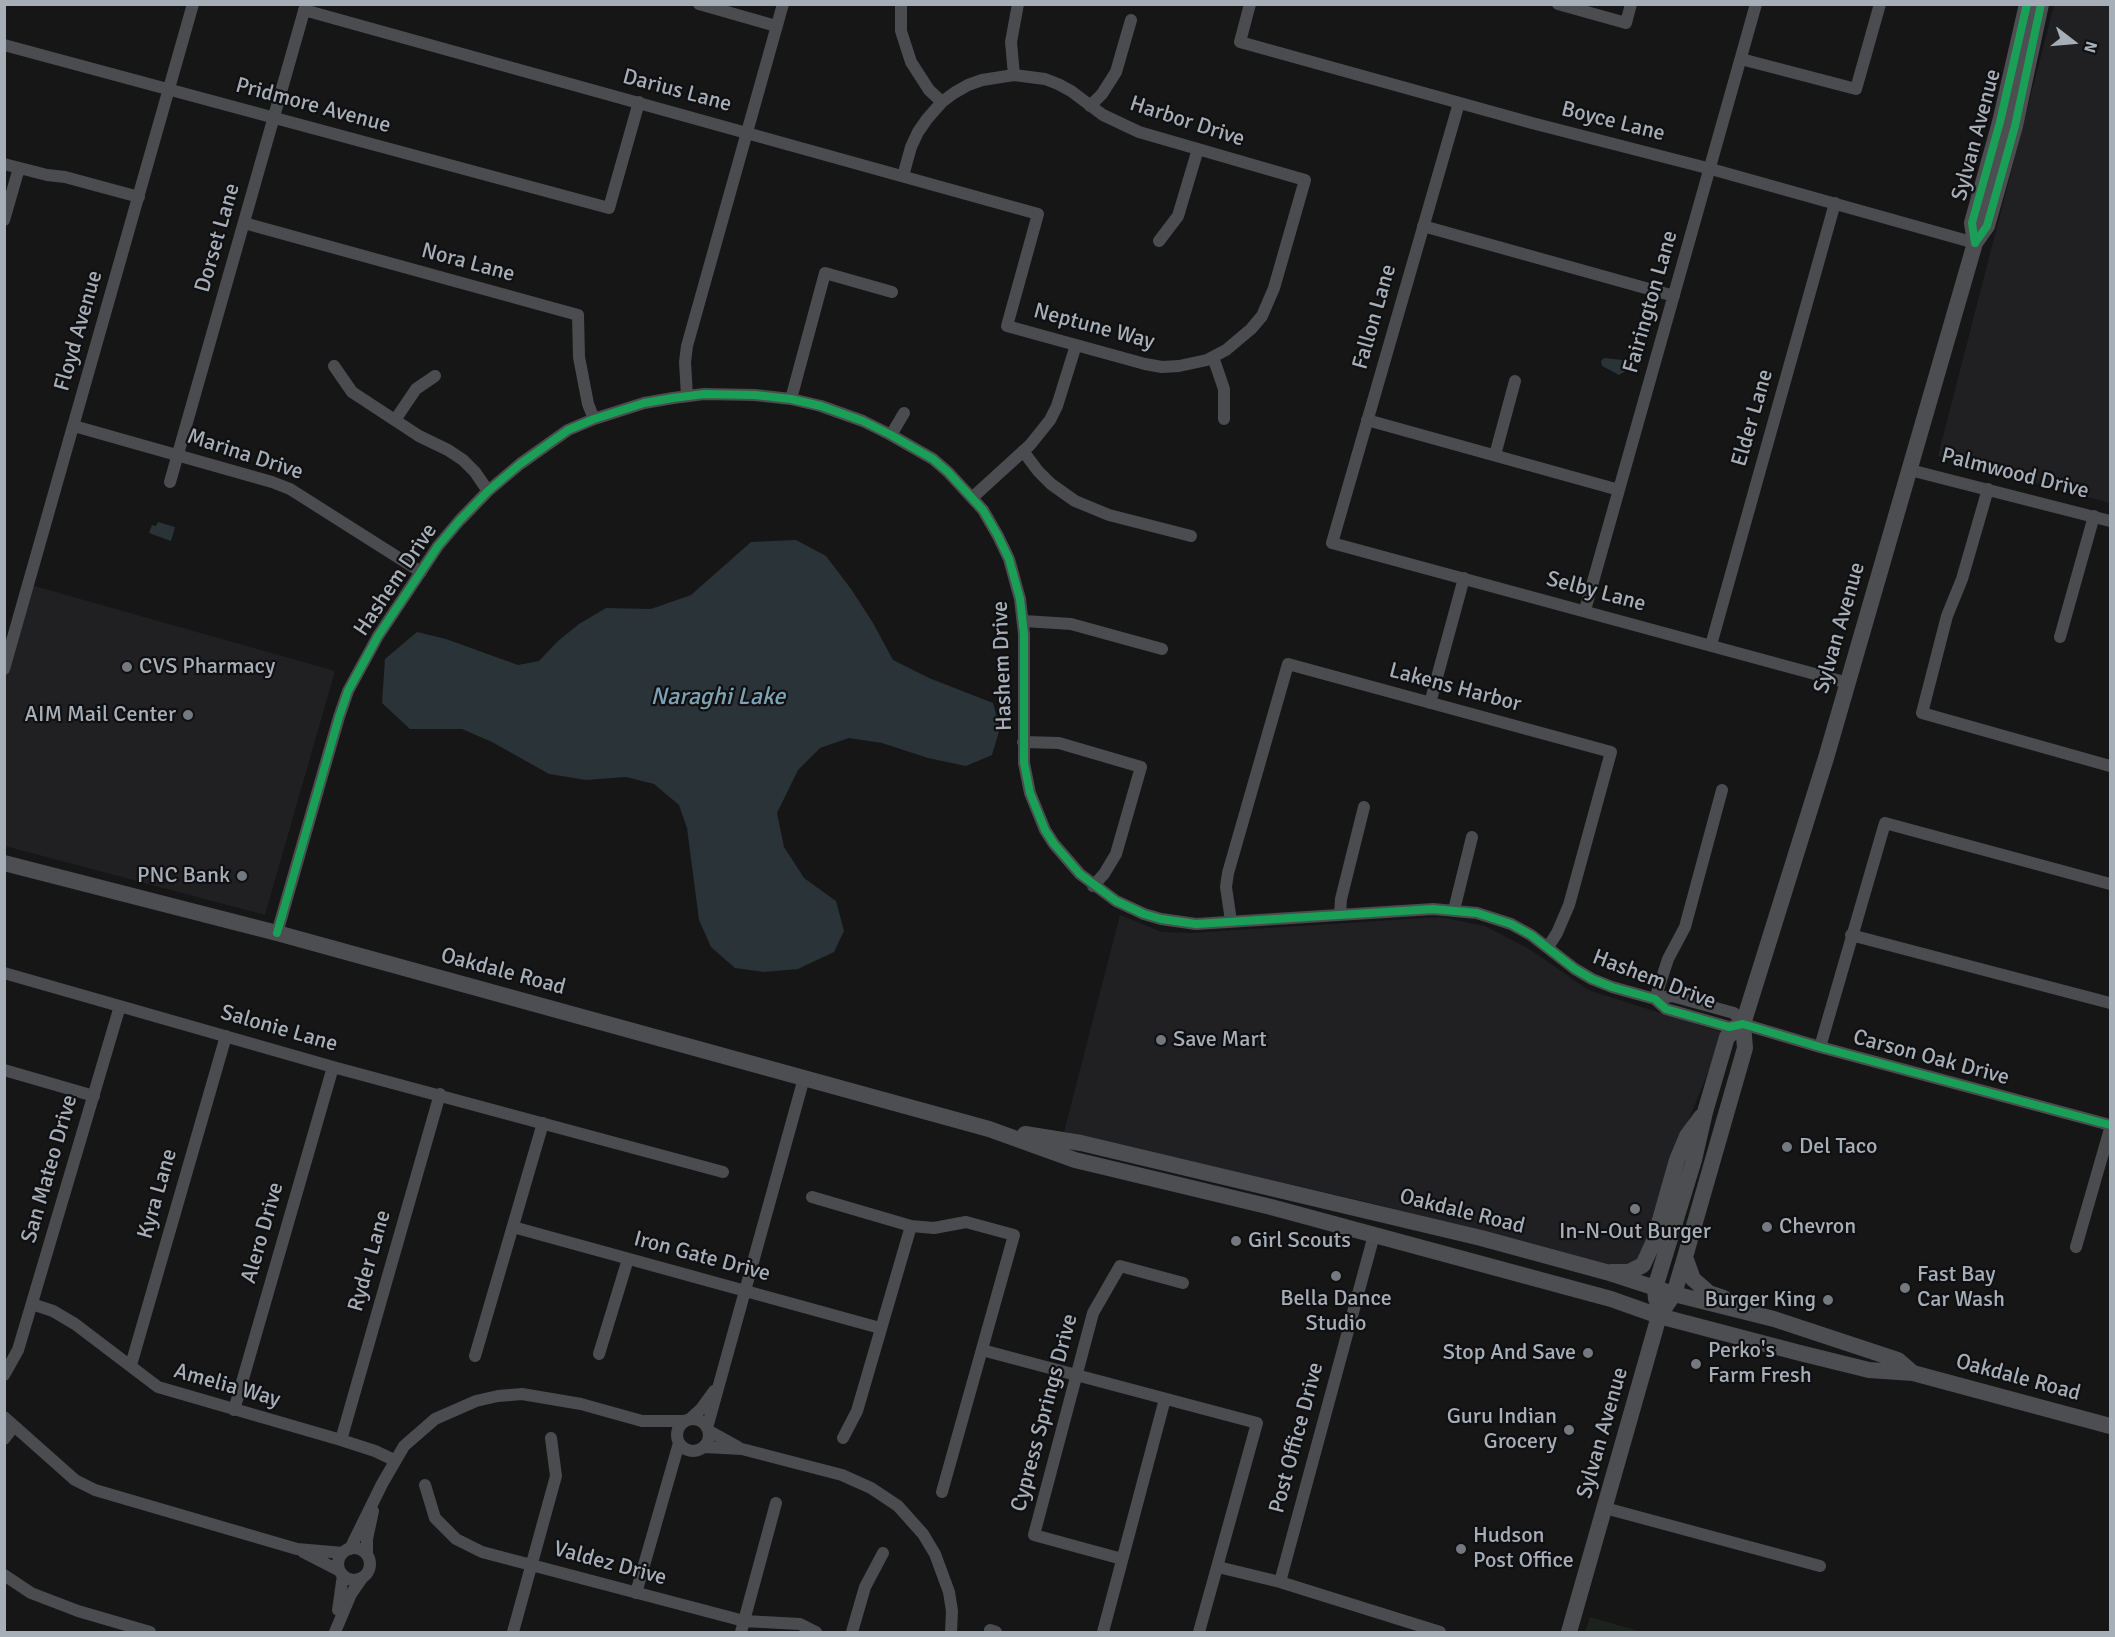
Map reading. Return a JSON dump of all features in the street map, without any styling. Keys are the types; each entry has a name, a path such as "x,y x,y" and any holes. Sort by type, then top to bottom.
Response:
{"main road":[{"name":"Sylvan Avenue","path":"1975,243 1972,223 2000,122 2027,4"},
{"name":"Sylvan Avenue","path":"1569,1632 1659,1316 1674,1294 1685,1257 1745,1048 1743,1024 1827,758 1975,243 1988,226 2015,126 2041,4"},
{"name":"Oakdale Road","path":"4,863 277,933 989,1129 1075,1160 1271,1207 1611,1299 1659,1316 1800,1353 1869,1370 1913,1373 2110,1426"},
{"path":"4,875 31,870"},
{"name":"Sylvan Avenue","path":"1659,1316 1655,1288 1694,1160 1705,1112 1727,1037 1743,1024"},
{"path":"1606,1272 1629,1272 1643,1265 1654,1241 1677,1160 1687,1136 1705,1112"},
{"name":"Oakdale Road","path":"989,1129 1081,1143 1481,1238 1606,1272 1674,1294 1748,1311 1898,1360 1913,1373"},
{"path":"1075,1160 1113,1161 1164,1173 1175,1173 1187,1168"},
{"path":"1685,1257 1693,1280 1701,1287 1748,1311"},
{"path":"1800,1353 1813,1347 1867,1358 1875,1352"}],"street":[{"name":"Floyd Avenue","path":"4,669 193,4"},
{"path":"699,4 776,26"},
{"path":"687,396 685,362 687,345 783,4"},
{"path":"901,4 901,31 911,62 924,84 942,102"},
{"path":"1014,75 1011,42 1018,4"},
{"name":"Boyce Lane","path":"1251,4 1240,42 1975,243"},
{"path":"1558,4 1626,23 1631,4"},
{"name":"Fairington Lane","path":"1585,610 1756,4"},
{"path":"1741,59 1856,88 1880,4"},
{"name":"Darius Lane","path":"305,7 1038,214 1006,326"},
{"name":"Dorset Lane","path":"170,482 305,7"},
{"path":"1090,106 1102,94 1116,72 1131,20"},
{"name":"Pridmore Avenue","path":"4,45 609,208 639,102"},
{"name":"Harbor Drive","path":"903,176 918,132 942,102 954,93 975,83 1014,75 1045,79 1058,84 1122,125 1139,132 1305,180"},
{"name":"Fallon Lane","path":"1332,543 1459,103"},
{"path":"1159,241 1178,216 1198,149"},
{"path":"4,164 65,177 139,197"},
{"path":"4,220 19,168"},
{"name":"Neptune Way","path":"1006,326 1145,364 1162,366 1192,364 1213,357 1239,341 1265,309 1274,288 1305,180"},
{"name":"Elder Lane","path":"1711,645 1835,203"},
{"name":"Nora Lane","path":"244,223 578,315 579,357 588,404 594,419"},
{"path":"1423,226 1674,296"},
{"path":"790,399 825,273 892,292"},
{"path":"973,497 1041,434 1057,406 1076,345"},
{"path":"1213,357 1224,389 1224,419"},
{"path":"334,366 352,392 464,460 476,472 488,490"},
{"path":"395,420 416,389 435,376"},
{"path":"1495,455 1515,381"},
{"name":"Hashem Drive","path":"277,933 348,691 378,636 459,521 488,490 568,430 644,403 687,396 735,394 790,399 841,412 891,435 933,459 973,497 998,536 1018,586 1024,621 1023,742 1025,770 1030,793 1045,830 1065,858 1093,886 1130,908 1161,919 1196,924 1433,909 1477,913 1501,920 1531,935 1575,969 1592,979 1655,999 1672,996 1734,1012 1743,1024"},
{"path":"891,435 904,413"},
{"path":"1367,420 1619,490"},
{"name":"Marina Drive","path":"74,426 290,489 421,572"},
{"path":"1023,451 1051,484 1075,501 1109,515 1191,536"},
{"name":"Palmwood Drive","path":"1910,470 2110,520"},
{"path":"1988,489 1962,579 1947,616 1922,713 2110,766"},
{"path":"2060,637 2094,516"},
{"name":"Selby Lane","path":"1332,543 1848,683"},
{"path":"1430,703 1464,578"},
{"path":"1024,621 1071,624 1162,649"},
{"name":"Lakens Harbor","path":"1231,921 1226,887 1228,873 1288,664 1611,752 1569,905 1548,947"},
{"path":"1023,742 1059,743 1141,767 1116,854 1104,874 1093,886"},
{"path":"1655,999 1668,959 1685,927 1722,790"},
{"path":"1340,915 1341,899 1364,807"},
{"path":"1820,1047 1885,823 2110,884"},
{"path":"1454,910 1472,837"},
{"path":"1851,935 2110,1003"},
{"name":"Salonie Lane","path":"4,973 333,1067 723,1172"},
{"name":"San Mateo Drive","path":"4,1375 18,1350 120,1006"},
{"name":"Carson Oak Drive","path":"1743,1024 2110,1127"},
{"name":"Kyra Lane","path":"131,1365 226,1036"},
{"name":"Alero Drive","path":"234,1410 333,1067"},
{"path":"4,1070 94,1095"},
{"path":"670,1482 709,1439 708,1429 719,1382 804,1078"},
{"name":"Ryder Lane","path":"341,1440 440,1094"},
{"path":"476,1356 543,1123"},
{"path":"2076,1247 2110,1127"},
{"path":"812,1197 911,1226 934,1228 966,1222 1014,1235 942,1492"},
{"path":"843,1438 857,1411 911,1226"},
{"name":"Iron Gate Drive","path":"513,1227 880,1328"},
{"name":"Post Office Drive","path":"1280,1582 1374,1235"},
{"path":"599,1354 628,1259"},
{"name":"Cypress Springs Drive","path":"1122,1559 1034,1535 1093,1313 1120,1266 1183,1283"},
{"name":"Amelia Way","path":"32,1304 53,1311 75,1324 158,1387 341,1440 394,1460"},
{"path":"982,1350 1257,1423 1199,1632"},
{"path":"636,1593 670,1482 679,1442 677,1432 701,1409 719,1382"},
{"path":"337,1627 341,1573 339,1560 347,1551 394,1460 404,1446 435,1419 476,1401 522,1394 552,1398 642,1421 679,1442 685,1449 742,1449 842,1475 864,1484 898,1506 923,1534 939,1564 949,1592 952,1611 951,1632"},
{"path":"1103,1632 1165,1399"},
{"path":"4,1417 75,1480 95,1490 297,1548 359,1550 367,1555"},
{"path":"642,1421 700,1420 708,1429 742,1449"},
{"path":"4,1439 14,1426"},
{"path":"513,1632 556,1476 550,1438"},
{"name":"Valdez Drive","path":"425,1485 435,1518 456,1539 482,1551 636,1593 743,1627 800,1624 816,1632"},
{"path":"337,1627 351,1594 369,1569 367,1555 373,1503"},
{"path":"743,1627 776,1503"},
{"path":"1605,1508 1820,1566"},
{"path":"297,1548 352,1580 362,1578"},
{"path":"852,1632 865,1587 883,1553"},
{"path":"1218,1567 1280,1582 1440,1632"},
{"path":"4,1575 31,1593 78,1611 150,1632"}],"shaded area":[{"path":"2054,5 2110,5 2110,503 1938,456"},
{"path":"31,585 335,671 265,915 5,846 4,677"},
{"path":"1120,915 1162,932 1191,933 1440,917 1485,926 1531,950 1588,990 1724,1033 1687,1124 1641,1274 1363,1201 1064,1132"},
{"path":"1590,1617 1642,1632 1585,1632"}],"water":[{"path":"1604,358 1623,360 1626,364 1626,371 1619,375 1602,366 1601,361"},
{"path":"158,522 175,527 171,541 149,533 152,525 156,526"},
{"name":"Naraghi Lake","path":"796,540 826,556 873,623 893,660 929,678 993,703 1000,728 992,755 966,766 928,758 882,743 849,738 820,748 798,770 777,813 784,847 804,878 836,901 844,931 834,952 798,969 764,972 735,968 711,947 699,920 687,828 679,805 654,784 626,777 586,780 549,774 492,742 462,729 410,729 382,703 385,659 417,632 446,639 518,665 539,661 579,624 606,608 651,609 691,595 751,542"}],"cycle path":[{"path":"1975,243 1972,223 2000,122 2027,4"},
{"path":"1975,243 1987,226 2015,126 2041,4"},
{"path":"277,933 348,691 378,636 438,546 459,521 488,491 520,464 568,430 644,403 704,394 755,395 791,399 821,406 863,421 891,435 933,459 983,510 1009,559 1020,599 1024,634 1024,763 1030,793 1045,830 1054,844 1080,874 1116,901 1161,919 1196,924 1433,909 1477,913 1511,924 1531,935 1575,969 1592,979 1655,999 1666,1009 1729,1027 1743,1024 2110,1125"}],"place":[{"name":"CVS Pharmacy","path":"127,667"},
{"name":"AIM Mail Center","path":"188,715"},
{"name":"PNC Bank","path":"242,876"},
{"name":"Save Mart","path":"1161,1040"},
{"name":"Del Taco","path":"1787,1147"},
{"name":"In-N-Out Burger","path":"1635,1209"},
{"name":"Chevron","path":"1767,1227"},
{"name":"Girl Scouts","path":"1236,1241"},
{"name":"Bella Dance Studio","path":"1336,1276"},
{"name":"Fast Bay Car Wash","path":"1905,1288"},
{"name":"Burger King","path":"1828,1300"},
{"name":"Stop And Save","path":"1588,1353"},
{"name":"Perko's Farm Fresh","path":"1696,1364"},
{"name":"Guru Indian Grocery","path":"1569,1430"},
{"name":"Hudson Post Office","path":"1461,1549"}]}
